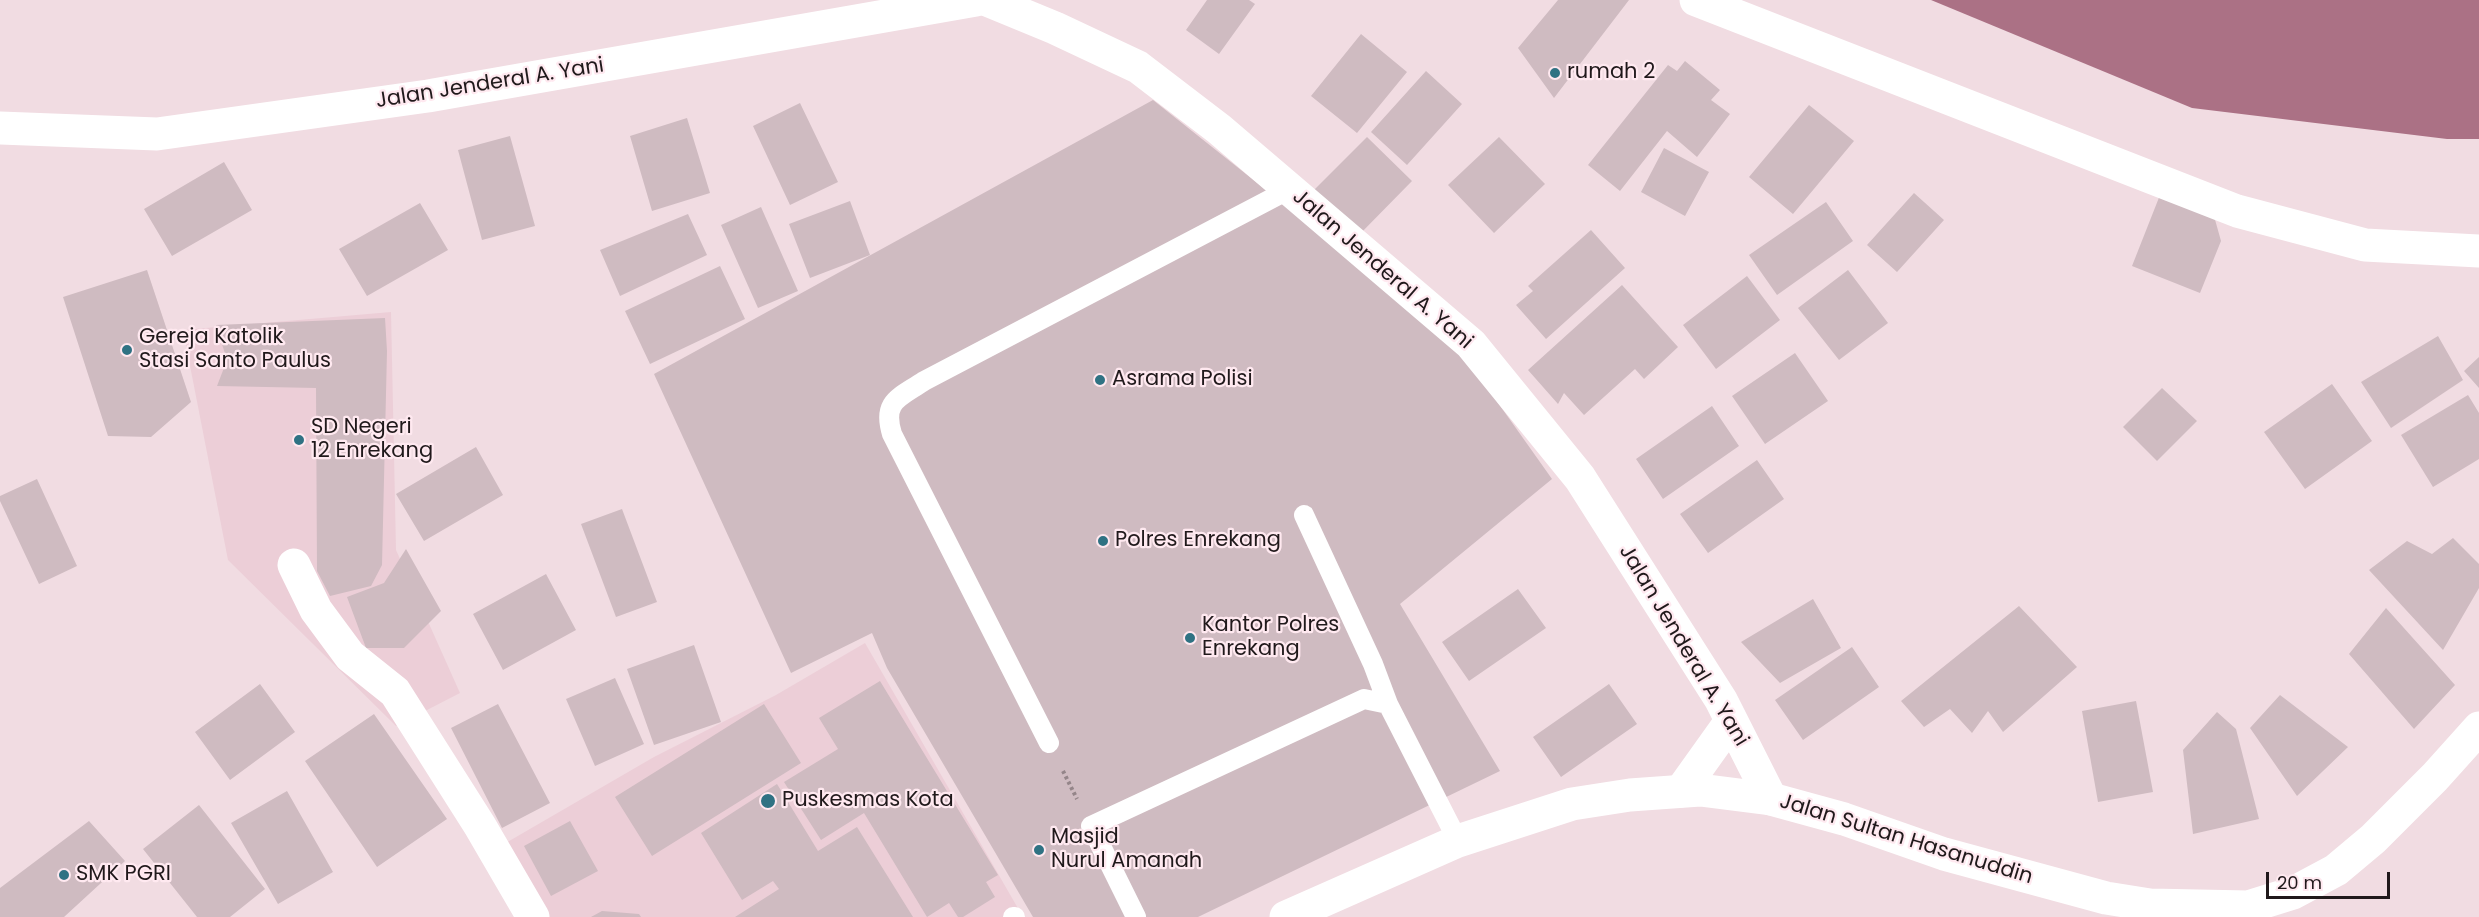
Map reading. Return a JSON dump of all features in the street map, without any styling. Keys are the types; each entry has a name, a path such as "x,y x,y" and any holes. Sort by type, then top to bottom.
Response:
{"main road":[{"name":"Jalan Jenderal A. Yani","path":"0,128 157,134 428,96 976,0"},
{"name":"Jalan Jenderal A. Yani","path":"987,0 1055,28 1138,67 1219,129 1471,344 1580,478 1714,690 1770,800"},
{"path":"1695,0 2237,211 2366,245 2479,251"},
{"path":"294,565 316,609 350,656 395,692 480,825 534,917"},
{"path":"1681,791 1731,721"},
{"name":"Jalan Sultan Hasanuddin","path":"1286,917 1458,841 1572,804 1630,795 1700,790 1770,800 1844,819 1944,854 2106,898 2150,905 2248,907 2293,893 2336,870 2373,839 2479,728"}],"lane":[{"path":"1049,743 892,434 887,418 892,404 924,381 1288,189"},
{"path":"1304,515 1373,664 1388,704 1458,841"},
{"path":"1136,917 1091,826 1364,699 1388,704"}],"path":[{"path":"1049,743 1091,826"}],"shaded area":[{"path":"1931,0 2479,0 2479,139 2447,139 2192,108"},
{"name":"SD Negeri 12 Enrekang","path":"391,312 396,550 460,693 396,726 228,560 183,330"},
{"name":"Puskesmas Kota","path":"865,643 1023,917 547,917 504,844 654,757 776,695"}],"building":[{"path":"1207,0 1249,0 1255,4 1219,54 1186,30"},
{"name":"rumah 2","path":"1558,0 1629,0 1554,98 1518,48"},
{"path":"1361,34 1407,72 1357,133 1311,96"},
{"path":"1685,61 1720,90 1711,100 1730,114 1697,157 1667,131 1620,191 1588,165 1668,65 1677,71"},
{"path":"1426,71 1462,104 1407,165 1371,132"},
{"name":"Polres Enrekang","path":"1153,100 1452,338 1552,479 1400,604 1500,771 1198,917 1033,917 887,668 872,633 791,673 654,374"},
{"path":"800,103 838,182 790,205 753,126"},
{"path":"1809,105 1854,141 1793,214 1749,177"},
{"path":"687,118 710,193 652,211 630,136"},
{"path":"510,136 535,226 482,240 458,150"},
{"path":"1367,137 1412,181 1357,237 1312,192"},
{"path":"1499,137 1545,184 1494,233 1448,185"},
{"path":"1664,148 1709,172 1685,216 1641,192"},
{"path":"224,162 252,210 172,256 144,209"},
{"path":"1914,193 1944,220 1897,272 1867,245"},
{"path":"2160,195 2214,216 2221,241 2200,293 2132,266"},
{"path":"850,201 870,255 810,278 789,224"},
{"path":"1826,202 1853,241 1777,295 1749,255"},
{"path":"420,203 448,250 367,296 339,249"},
{"path":"761,207 798,291 758,308 721,225"},
{"path":"688,214 707,255 620,296 600,250"},
{"path":"1591,230 1625,268 1546,339 1516,305 1533,291 1528,286"},
{"path":"720,266 745,319 650,364 625,311"},
{"name":"Gereja Katolik Stasi Santo Paulus","path":"147,270 191,402 151,437 108,436 63,297"},
{"path":"1848,270 1888,323 1839,360 1798,308"},
{"path":"1747,276 1780,320 1716,369 1683,325"},
{"path":"1622,285 1678,347 1644,379 1635,369 1584,415 1564,393 1558,404 1528,370"},
{"path":"385,318 387,351 382,565 371,586 330,596 317,571 316,388 217,386 227,360 216,325"},
{"path":"2438,336 2463,380 2391,428 2361,382"},
{"path":"1795,353 1828,401 1765,444 1732,396"},
{"path":"2479,357 2479,388 2464,371"},
{"path":"2332,384 2372,441 2305,489 2264,432"},
{"path":"2162,388 2197,421 2157,461 2123,427"},
{"path":"2468,395 2479,413 2479,459 2433,487 2401,435"},
{"path":"1712,406 1739,446 1663,499 1636,459"},
{"path":"476,447 503,495 424,541 396,494"},
{"path":"1757,460 1784,499 1708,553 1680,514"},
{"path":"37,479 77,566 39,584 0,501 0,496"},
{"path":"622,509 657,602 616,617 581,524"},
{"path":"2453,538 2479,564 2479,588 2443,650 2369,570 2407,541 2432,554"},
{"path":"406,549 441,611 404,648 366,648 347,597 384,583"},
{"path":"546,574 576,630 503,670 473,614"},
{"path":"1518,589 1546,628 1469,681 1442,642"},
{"path":"1813,599 1841,648 1780,683 1741,642"},
{"path":"2019,606 2077,667 2003,732 1988,711 1972,733 1950,709 1924,727 1901,701"},
{"path":"2386,608 2455,685 2414,729 2349,654"},
{"path":"694,645 721,722 654,745 627,669"},
{"path":"1852,647 1879,687 1803,740 1775,700"},
{"path":"615,678 644,744 595,766 566,699"},
{"path":"880,681 998,875 986,882 995,897 963,917 958,917 949,903 927,917 864,813 821,840 784,782 838,749 819,718"},
{"path":"260,684 295,732 230,780 195,732"},
{"path":"1609,684 1637,724 1561,777 1533,737"},
{"path":"2280,695 2348,747 2297,796 2250,728"},
{"path":"2136,701 2153,792 2098,802 2082,711"},
{"path":"498,704 550,803 502,828 451,728"},
{"path":"764,704 801,763 652,856 615,797"},
{"path":"2217,712 2236,729 2259,819 2193,834 2183,750"},
{"path":"374,714 447,819 377,867 305,761"},
{"path":"777,784 818,851 857,827 913,917 735,917 779,889 773,881 742,900 701,833"},
{"path":"287,791 333,872 278,904 231,823"},
{"path":"199,805 265,889 230,917 197,917 143,849"},
{"name":"SMK PGRI","path":"89,821 125,861 64,917 0,917 0,888"},
{"path":"570,821 598,871 551,896 524,846"},
{"path":"602,911 639,914 641,917 591,917"}],"place":[{"name":"rumah 2","path":"1555,73"},
{"name":"Gereja Katolik Stasi Santo Paulus","path":"127,350"},
{"name":"Asrama Polisi","path":"1100,380"},
{"name":"SD Negeri 12 Enrekang","path":"299,440"},
{"name":"Polres Enrekang","path":"1103,541"},
{"name":"Kantor Polres Enrekang","path":"1190,638"},
{"name":"Puskesmas Kota","path":"768,801"},
{"name":"Masjid Nurul Amanah","path":"1039,850"},
{"name":"SMK PGRI","path":"64,875"}]}
